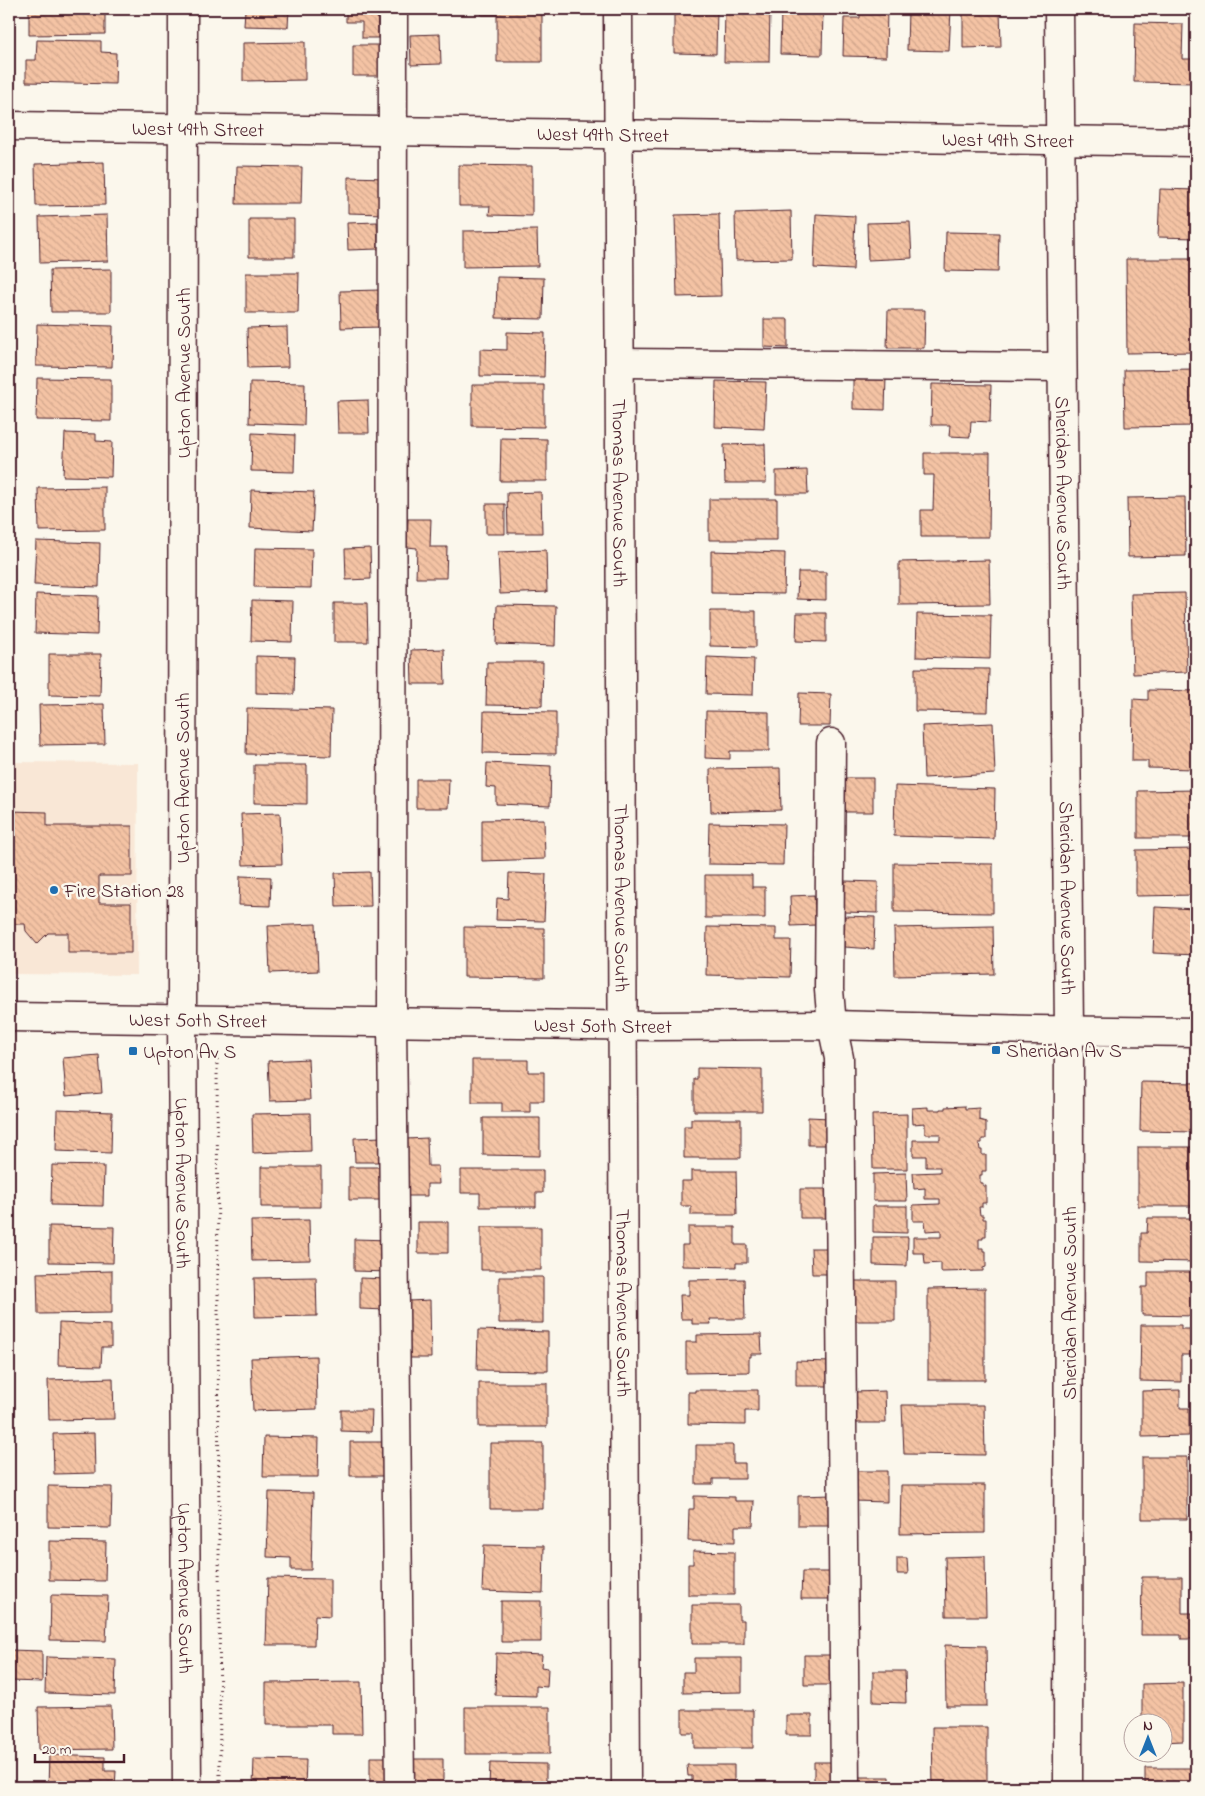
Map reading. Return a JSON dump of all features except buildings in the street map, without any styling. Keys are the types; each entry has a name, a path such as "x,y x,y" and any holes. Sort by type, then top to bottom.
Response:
{"street":[{"name":"Upton Avenue South","path":"183,9 182,1019 187,1787"},
{"path":"393,9 392,1022 400,1787"},
{"name":"Thomas Avenue South","path":"618,9 626,1787"},
{"name":"Sheridan Avenue South","path":"1059,9 1069,1031 1068,1787"},
{"name":"West 49th Street","path":"9,126 1196,142"},
{"path":"620,363 1062,367"},
{"path":"831,743 829,990 832,1025 839,1058 845,1787"},
{"name":"West 50th Street","path":"9,1017 623,1025 832,1025 1196,1032"}],"path":[{"path":"217,1059 220,1787"}],"shaded area":[{"path":"9,762 138,763 137,975 9,974"}],"place":[{"name":"Fire Station 28","path":"54,890"},
{"name":"Sheridan Av S","path":"996,1050"},
{"name":"Upton Av S","path":"133,1051"}]}
